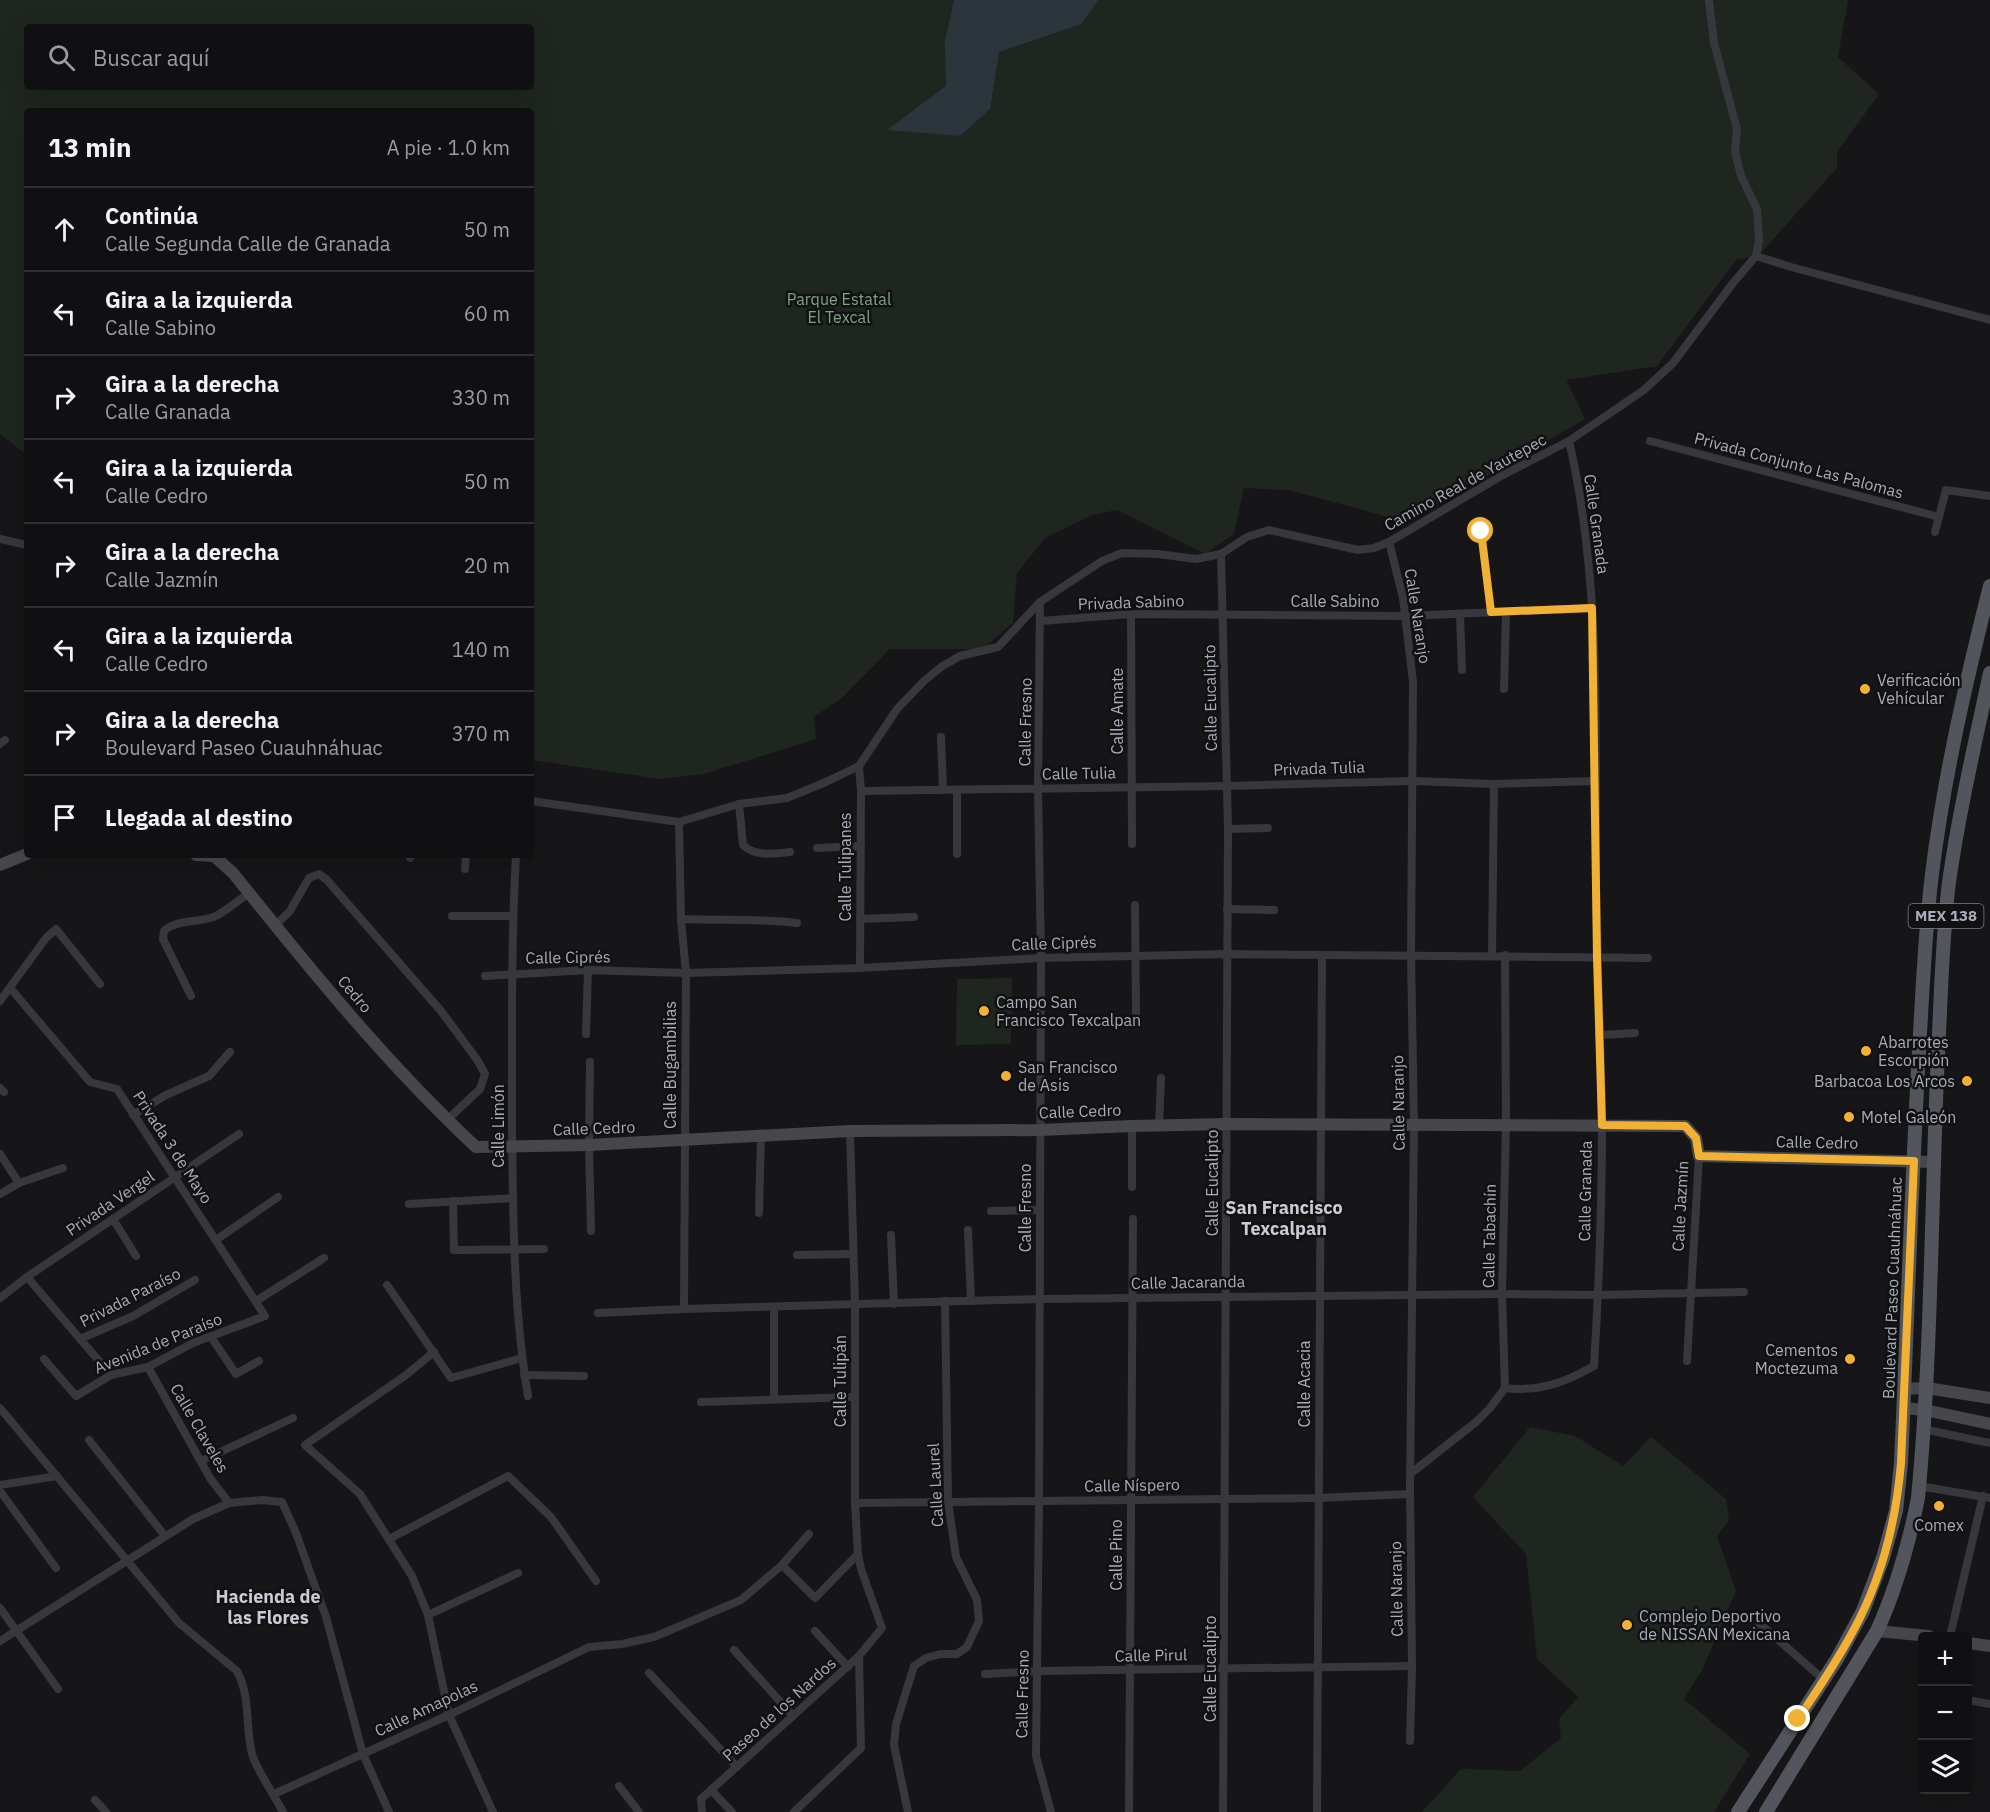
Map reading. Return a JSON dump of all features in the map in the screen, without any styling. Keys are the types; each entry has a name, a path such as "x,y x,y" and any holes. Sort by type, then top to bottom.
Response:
{"main road":[{"name":"Boulevard Paseo Cuauhnáhuac","path":"1738,1812 1853,1633 1871,1594 1883,1558 1898,1494 1904,1408 1923,977 1932,876 1946,780 1990,586"},
{"name":"MEX 138","path":"1766,1812 1877,1631 1887,1610 1907,1548 1919,1486 1927,1388 1934,1162 1944,938 1949,881 1965,787 1990,673"}],"street":[{"path":"1709,0 1714,43 1737,129 1735,152 1741,176 1757,209 1759,240 1756,256 1990,320"},
{"name":"Camino Real de Yautepec","path":"534,801 679,822 739,804 787,798 859,766 897,710 924,681 941,667 960,656 998,647 1040,602 1102,561 1122,553 1158,554 1196,559 1221,554 1247,537 1269,530 1358,550 1374,548 1389,542 1501,476 1569,441 1644,390 1673,363 1756,256"},
{"name":"Calle Granada","path":"1505,1388 1526,1390 1545,1388 1594,1366 1602,1125 1592,608 1586,532 1569,441"},
{"name":"Privada Conjunto Las Palomas","path":"1650,441 1939,517"},
{"path":"1935,532 1946,490 1990,496"},
{"path":"1481,531 1491,612"},
{"path":"0,539 24,544"},
{"name":"Calle Naranjo","path":"1389,542 1406,616 1413,682 1411,955 1414,1125 1410,1741"},
{"name":"Calle Eucalipto","path":"1221,554 1228,829 1226,1669 1223,1812"},
{"name":"Calle Fresno","path":"1040,602 1038,789 1041,958 1040,1299 1036,1756 1051,1812"},
{"name":"Calle Sabino","path":"1222,616 1406,616 1592,608"},
{"path":"1504,689 1506,612"},
{"name":"Privada Sabino","path":"1041,621 1131,614 1222,616"},
{"name":"Calle Amate","path":"1131,614 1132,844"},
{"path":"1460,614 1462,670"},
{"path":"941,737 943,790"},
{"name":"Calle Tulipanes","path":"859,766 861,791 860,968"},
{"path":"1413,781 1494,784 1596,781"},
{"name":"Privada Tulia","path":"1227,786 1413,781"},
{"path":"1492,955 1494,784"},
{"name":"Calle Tulia","path":"861,791 1227,786"},
{"path":"957,790 957,854"},
{"path":"739,804 743,846 749,851 772,854 790,852"},
{"name":"Calle Bugambilias","path":"679,822 681,919 686,973 684,1309"},
{"path":"1228,829 1268,828"},
{"path":"817,848 861,846"},
{"path":"0,865 24,855"},
{"name":"Cedro","path":"217,858 233,873 361,1027 447,1120 476,1147"},
{"path":"465,869 466,858"},
{"name":"Calle Limón","path":"516,858 512,974 513,1198 522,1358 528,1396"},
{"path":"275,926 290,911 309,878 319,873 327,880 441,1011 485,1074 480,1089 447,1120"},
{"path":"190,996 164,939 164,931 169,926 201,921 217,915 249,893"},
{"path":"1135,905 1136,1014"},
{"path":"1227,909 1274,910"},
{"path":"452,916 513,916"},
{"path":"860,919 915,917"},
{"path":"681,919 771,920 797,923"},
{"path":"0,1001 11,989 46,938 56,928 100,984"},
{"name":"Calle Ciprés","path":"485,976 588,970 686,973 860,968 1041,958 1226,954 1648,958"},
{"name":"Calle Tabachín","path":"1505,955 1506,1125 1502,1294 1505,1388"},
{"name":"Calle Acacia","path":"1317,1812 1322,956"},
{"path":"586,1034 588,970"},
{"name":"Privada 3 de Mayo","path":"11,989 90,1083 117,1089 266,1316"},
{"path":"1599,1035 1635,1033"},
{"path":"133,1115 166,1095 209,1076 230,1052"},
{"path":"590,1062 591,1231"},
{"path":"1159,1127 1161,1078"},
{"name":"Calle Cedro","path":"476,1147 684,1141 850,1131 1040,1130 1227,1124 1685,1126"},
{"path":"1132,1126 1132,1187"},
{"name":"Calle Jazmín","path":"1685,1126 1696,1138 1699,1156 1687,1361"},
{"name":"Calle Tulipán","path":"850,1131 855,1305 855,1503 858,1554 882,1628"},
{"name":"Privada Vergel","path":"0,1299 27,1277 239,1134"},
{"path":"759,1213 760,1137"},
{"path":"0,1154 19,1183"},
{"name":"Calle Cedro","path":"1699,1156 1934,1162"},
{"path":"0,1194 19,1183 63,1168"},
{"path":"216,1240 278,1197"},
{"path":"409,1204 513,1198"},
{"path":"453,1201 454,1250 544,1249"},
{"path":"991,1211 1039,1210"},
{"path":"112,1219 136,1256"},
{"name":"Calle Pino","path":"1129,1812 1133,1219"},
{"path":"968,1230 970,1301"},
{"path":"891,1234 894,1304"},
{"path":"797,1255 853,1254"},
{"path":"256,1301 324,1258"},
{"path":"27,1277 111,1375"},
{"name":"Privada Paraíso","path":"80,1339 133,1316 195,1280"},
{"path":"387,1285 452,1378 522,1358"},
{"name":"Calle Jacaranda","path":"598,1314 684,1309 1040,1299 1743,1292"},
{"name":"Calle Laurel","path":"907,1812 894,1745 896,1724 914,1666 926,1658 940,1654 957,1654 967,1647 979,1621 976,1600 956,1557 948,1502 945,1301"},
{"path":"774,1307 774,1398"},
{"name":"Avenida de Paraíso","path":"44,1359 76,1396 111,1375 148,1367 193,1343 266,1316"},
{"path":"210,1337 236,1374 259,1361"},
{"path":"434,1352 405,1375 305,1444 360,1494 412,1576 428,1615 449,1715 494,1812"},
{"name":"Calle Claveles","path":"148,1367 210,1478 229,1503"},
{"path":"524,1375 584,1376"},
{"path":"1410,1474 1476,1422 1505,1388"},
{"path":"1904,1389 1927,1388 1990,1398"},
{"path":"701,1401 854,1397"},
{"path":"0,1408 178,1623 237,1671 243,1681 246,1695 252,1756 284,1812"},
{"path":"1904,1408 1925,1410 1990,1424"},
{"path":"201,1461 293,1418"},
{"path":"1923,1429 1990,1443"},
{"path":"89,1440 165,1536"},
{"path":"0,1485 57,1476"},
{"path":"389,1539 508,1476 550,1517 596,1581"},
{"path":"1919,1486 1987,1497 1951,1632"},
{"path":"0,1491 56,1568"},
{"name":"Calle Níspero","path":"855,1503 1318,1498 1410,1494"},
{"path":"0,1641 193,1519 229,1503 262,1500 282,1502 296,1533 326,1617 363,1754 389,1812"},
{"path":"809,1534 782,1565 815,1598 858,1554"},
{"name":"Calle Amapolas","path":"274,1794 449,1715 589,1647 622,1644 654,1637 741,1600 782,1565"},
{"path":"428,1615 518,1573"},
{"path":"0,1608 58,1689"},
{"path":"1759,1623 1824,1680"},
{"name":"Paseo de los Nardos","path":"702,1812 700,1799 859,1656 882,1628"},
{"path":"815,1631 848,1666"},
{"path":"1877,1631 1918,1635"},
{"path":"1972,1643 1990,1646"},
{"path":"734,1650 793,1716"},
{"path":"794,1812 861,1748 859,1656"},
{"name":"Calle Pirul","path":"985,1674 1038,1671 1412,1666"},
{"path":"649,1673 737,1767"},
{"path":"1972,1702 1990,1704"},
{"path":"620,1786 639,1812"},
{"path":"711,1790 732,1812"},
{"path":"95,1800 106,1812"}],"green space":[{"name":"Parque Estatal El Texcal","path":"0,0 1848,0 1838,57 1879,94 1837,152 1837,168 1757,257 1737,259 1657,366 1566,380 1585,419 1407,522 1289,490 1244,488 1234,534 1205,554 1117,510 1092,515 1045,538 1017,573 1013,623 982,649 890,649 842,698 814,717 816,739 704,774 661,779 534,760 534,108 24,108 24,453 0,434"},
{"name":"Campo San Francisco Texcalpan","path":"1012,978 1011,1044 956,1045 957,979"},
{"name":"Complejo Deportivo de NISSAN Mexicana","path":"1530,1427 1575,1436 1623,1466 1651,1437 1726,1499 1729,1520 1717,1536 1736,1591 1702,1670 1684,1699 1750,1754 1714,1812 1422,1812 1461,1769 1520,1771 1561,1738 1559,1719 1578,1697 1537,1659 1526,1554 1473,1497"}],"shaded area":[{"path":"954,0 1098,0 1081,24 999,52 990,109 960,136 887,130 946,86 945,41"}],"place":[{"name":"Verificación Vehícular","path":"1865,689"},
{"name":"Campo San Francisco Texcalpan","path":"984,1011"},
{"name":"Abarrotes Escorpión","path":"1866,1051"},
{"name":"San Francisco de Asis","path":"1006,1076"},
{"name":"Barbacoa Los Arcos","path":"1967,1081"},
{"name":"Motel Galeón","path":"1849,1117"},
{"name":"Cementos Moctezuma","path":"1850,1359"},
{"name":"Comex","path":"1939,1506"},
{"name":"Complejo Deportivo de NISSAN Mexicana","path":"1627,1625"}],"district":[{"name":"San Francisco Texcalpan","path":"1284,1218"},
{"name":"Hacienda de las Flores","path":"268,1607"}],"route":[{"path":"1481,531 1491,612 1592,608 1602,1125 1685,1126 1696,1138 1699,1156 1914,1161 1901,1463 1896,1511 1871,1594 1853,1633 1798,1719"}]}
